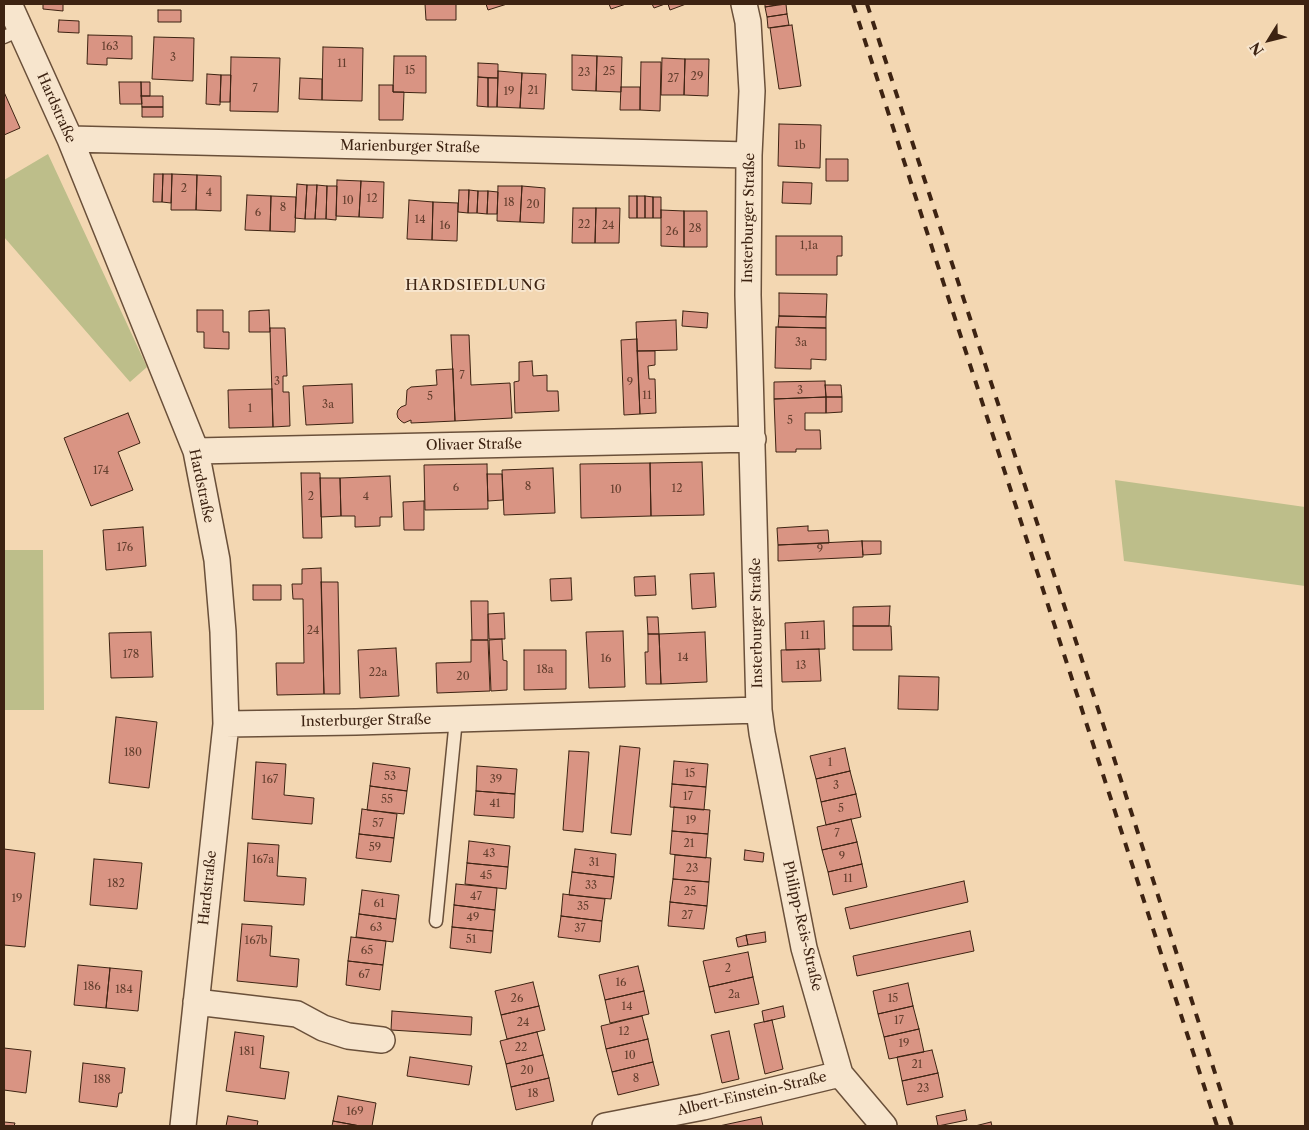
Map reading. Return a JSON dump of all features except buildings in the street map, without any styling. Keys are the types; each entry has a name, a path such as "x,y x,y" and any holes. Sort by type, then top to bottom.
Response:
{"street":[{"name":"Hardstraße","path":"9,4 12,33 70,139 196,451 217,560 224,632 226,724 183,1126"},
{"name":"Insterburger Straße","path":"226,724 759,710 748,295 749,155 752,91 748,22 744,4"},
{"name":"Marienburger Straße","path":"70,139 749,155"},
{"name":"Olivaer Straße","path":"196,451 753,439"},
{"name":"Philipp-Reis-Straße","path":"759,710 804,948 840,1074 884,1126"},
{"path":"196,1002 297,1014 323,1028 348,1036 382,1040"},
{"name":"Albert-Einstein-Straße","path":"605,1126 840,1074"}],"lane":[{"path":"436,921 456,719"}],"green space":[{"path":"48,154 147,367 130,382 4,237 4,180"},
{"path":"1115,480 1305,507 1305,586 1124,561"},
{"path":"4,550 43,550 44,710 4,710"}],"railway":[{"path":"853,4 1217,1126"},
{"path":"867,4 1103,724 1232,1126"}],"district":[{"name":"HARDSIEDLUNG","path":"476,286"}]}
